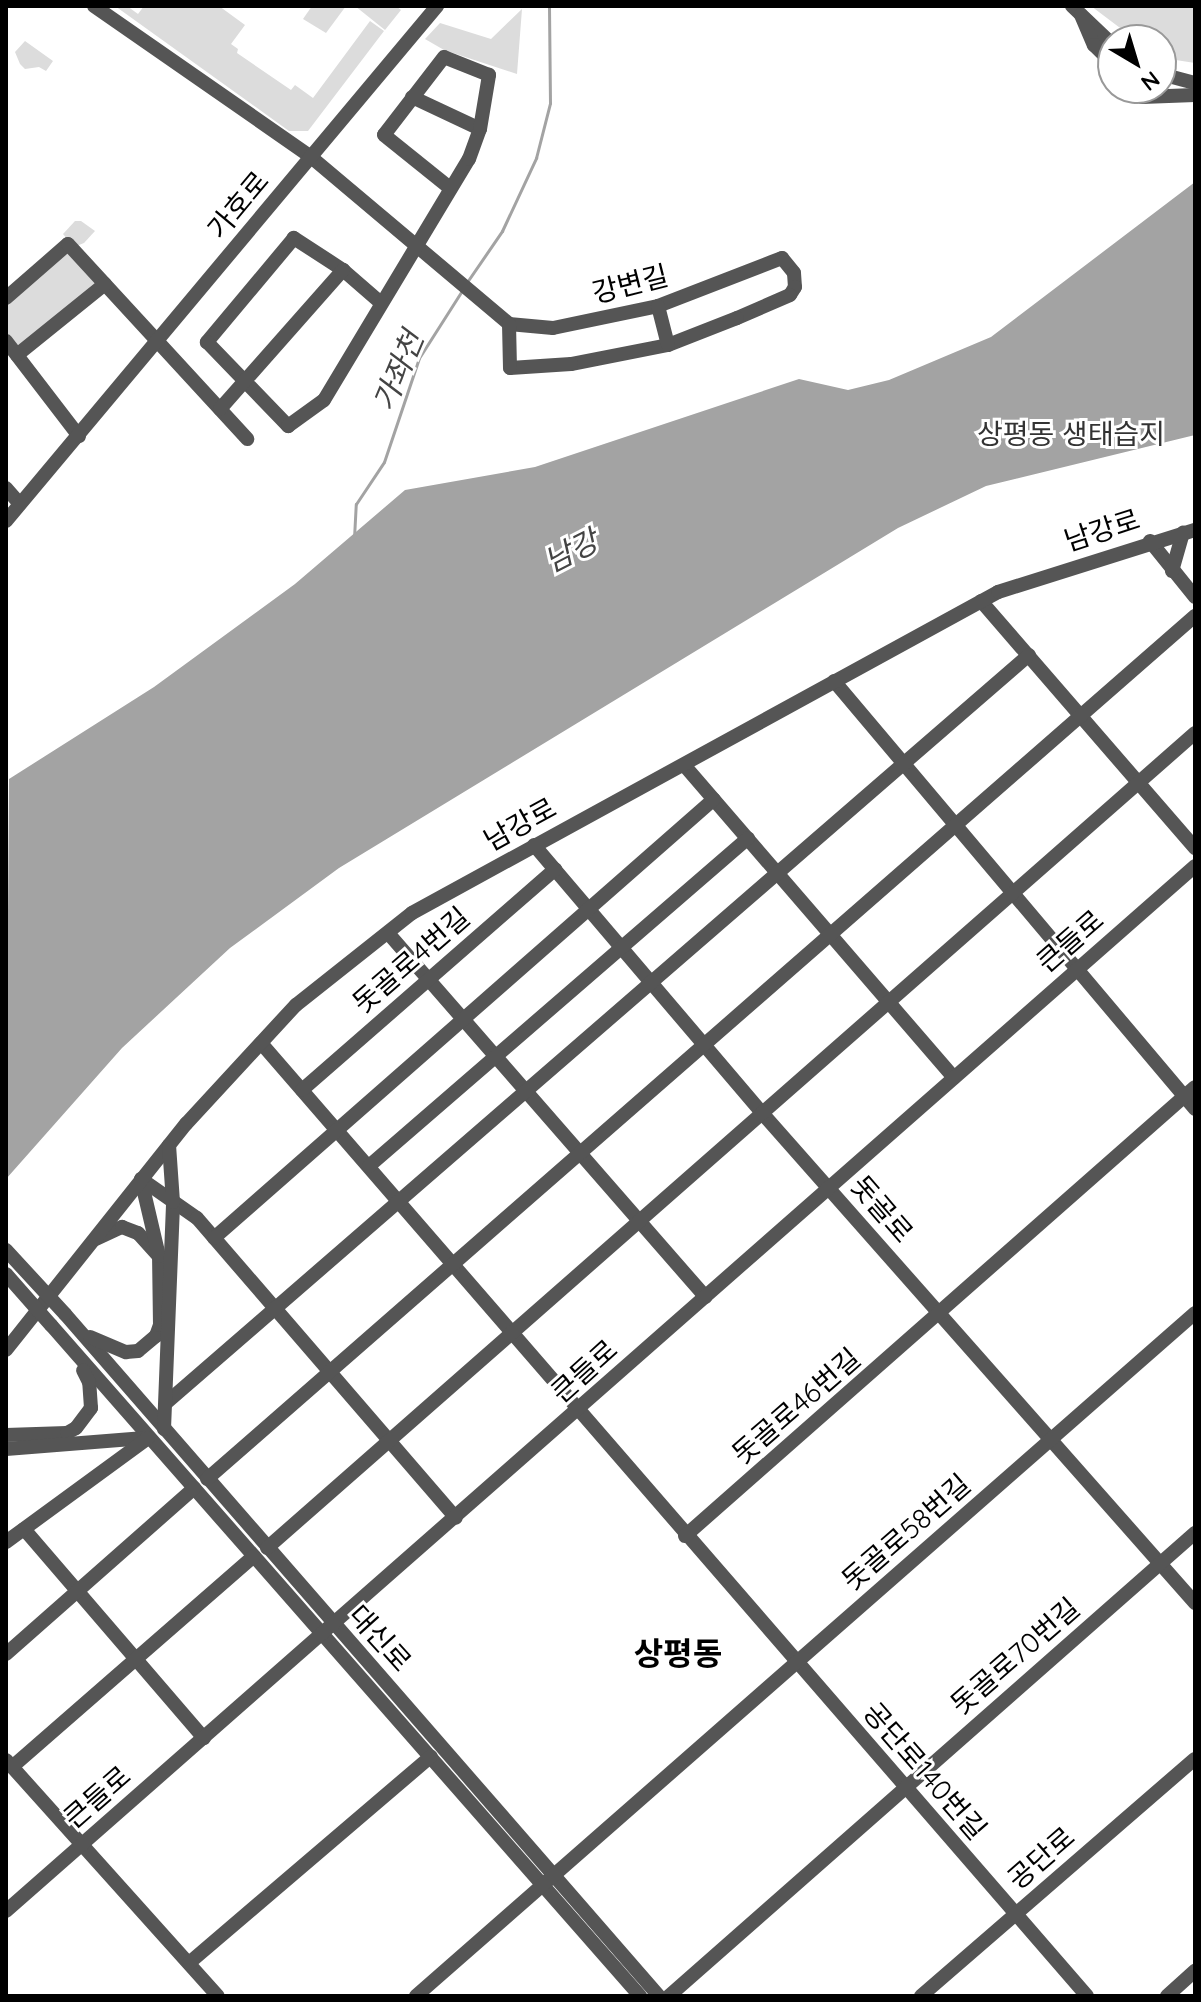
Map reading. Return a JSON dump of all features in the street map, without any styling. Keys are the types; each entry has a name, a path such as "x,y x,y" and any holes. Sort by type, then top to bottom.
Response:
{"street":[{"name":"가호로","path":"6,521 437,6"},
{"path":"99,10 311,157 509,324 510,368 571,364 668,345 658,306"},
{"path":"1077,10 1097,29"},
{"path":"1077,10 1097,48"},
{"path":"381,303 343,270 294,238 207,342 288,426 324,400 469,159 480,129 489,75 444,57 384,135 450,188"},
{"path":"412,97 480,129"},
{"path":"6,298 68,244 247,439"},
{"name":"강변길","path":"509,324 553,328 658,306 782,258 794,273 795,287 790,295 668,345"},
{"path":"220,409 343,270"},
{"path":"17,355 105,284"},
{"path":"6,341 79,436"},
{"path":"6,488 20,504"},
{"path":"1172,571 1189,532"},
{"name":"남강로","path":"6,1350 169,1145 296,1005 412,913 998,592 1150,541 1189,532"},
{"path":"1150,541 1195,597"},
{"path":"981,601 1195,848"},
{"path":"207,1479 1195,616"},
{"path":"166,1403 1029,655"},
{"path":"834,681 1076,971 1190,1091 1195,1109"},
{"path":"218,1996 9,1763 136,1659 389,1441 1195,733"},
{"path":"684,765 954,1078"},
{"path":"214,1238 714,799"},
{"path":"369,1166 748,838"},
{"name":"돗골로","path":"534,845 762,1113 1195,1603"},
{"name":"큰들로","path":"6,1911 579,1411 1195,866"},
{"name":"돗골로4번길","path":"302,1090 555,869"},
{"path":"388,933 705,1297"},
{"name":"공단로140번길","path":"261,1043 453,1261 685,1536 1087,1996"},
{"name":"돗골로46번길","path":"685,1536 941,1315 1190,1091"},
{"path":"164,1429 173,1202 169,1145"},
{"path":"141,1179 197,1218 456,1518"},
{"path":"78,1328 114,1350 138,1351 149,1345 160,1325 159,1256 141,1179"},
{"path":"89,1243 122,1227 138,1233 159,1256"},
{"name":"대신로","path":"6,1250 78,1328 207,1479 260,1552"},
{"name":"대신로","path":"6,1274 148,1438 260,1552 328,1629 546,1881 640,1996"},
{"name":"돗골로58번길","path":"416,1996 1195,1313"},
{"path":"6,1435 67,1433 84,1420 91,1408 89,1382 69,1346"},
{"path":"6,1449 148,1438"},
{"path":"6,1542 148,1438"},
{"path":"6,1654 194,1488"},
{"path":"24,1529 204,1738"},
{"name":"돗골로70번길","path":"669,1996 1195,1533"},
{"name":"대신로","path":"328,1629 431,1756 546,1881 659,1996"},
{"path":"189,1963 431,1756"},
{"name":"공단로","path":"921,1996 1195,1759"},
{"path":"1167,1996 1195,1971"}],"shaded area":[{"path":"115,6 127,6 138,14 144,6 219,6 245,25 231,44 238,49 237,53 291,90 295,85 313,98 370,21 384,31 308,131 289,131"},
{"path":"312,6 346,6 326,33 303,19"},
{"path":"355,6 396,6 401,10 385,30"},
{"path":"1091,6 1195,6 1195,63 1177,60 1177,24 1115,24"},
{"path":"522,9 517,74 444,50 425,39 440,23 491,39"},
{"path":"25,41 53,61 46,71 39,67 25,69 20,64 15,52"},
{"path":"75,221 81,221 95,231 84,243 74,247 63,234"},
{"path":"67,246 102,285 18,352 6,337 6,300"}],"water":[{"name":"남강","path":"1195,182 1195,435 986,486 898,528 339,868 230,948 122,1048 6,1179 9,779 154,687 295,584 405,490 535,467 799,379 848,390 889,380 991,337"}],"waterway":[{"name":"가좌천","path":"467,282 502,231 536,158 550,103 549,6"},
{"name":"가좌천","path":"354,538 356,504 384,462 419,358 461,292"}],"district":[{"name":"상평동","path":"678,1653"}],"park label":[{"name":"상평동 생태습지","path":"1071,434"}]}
